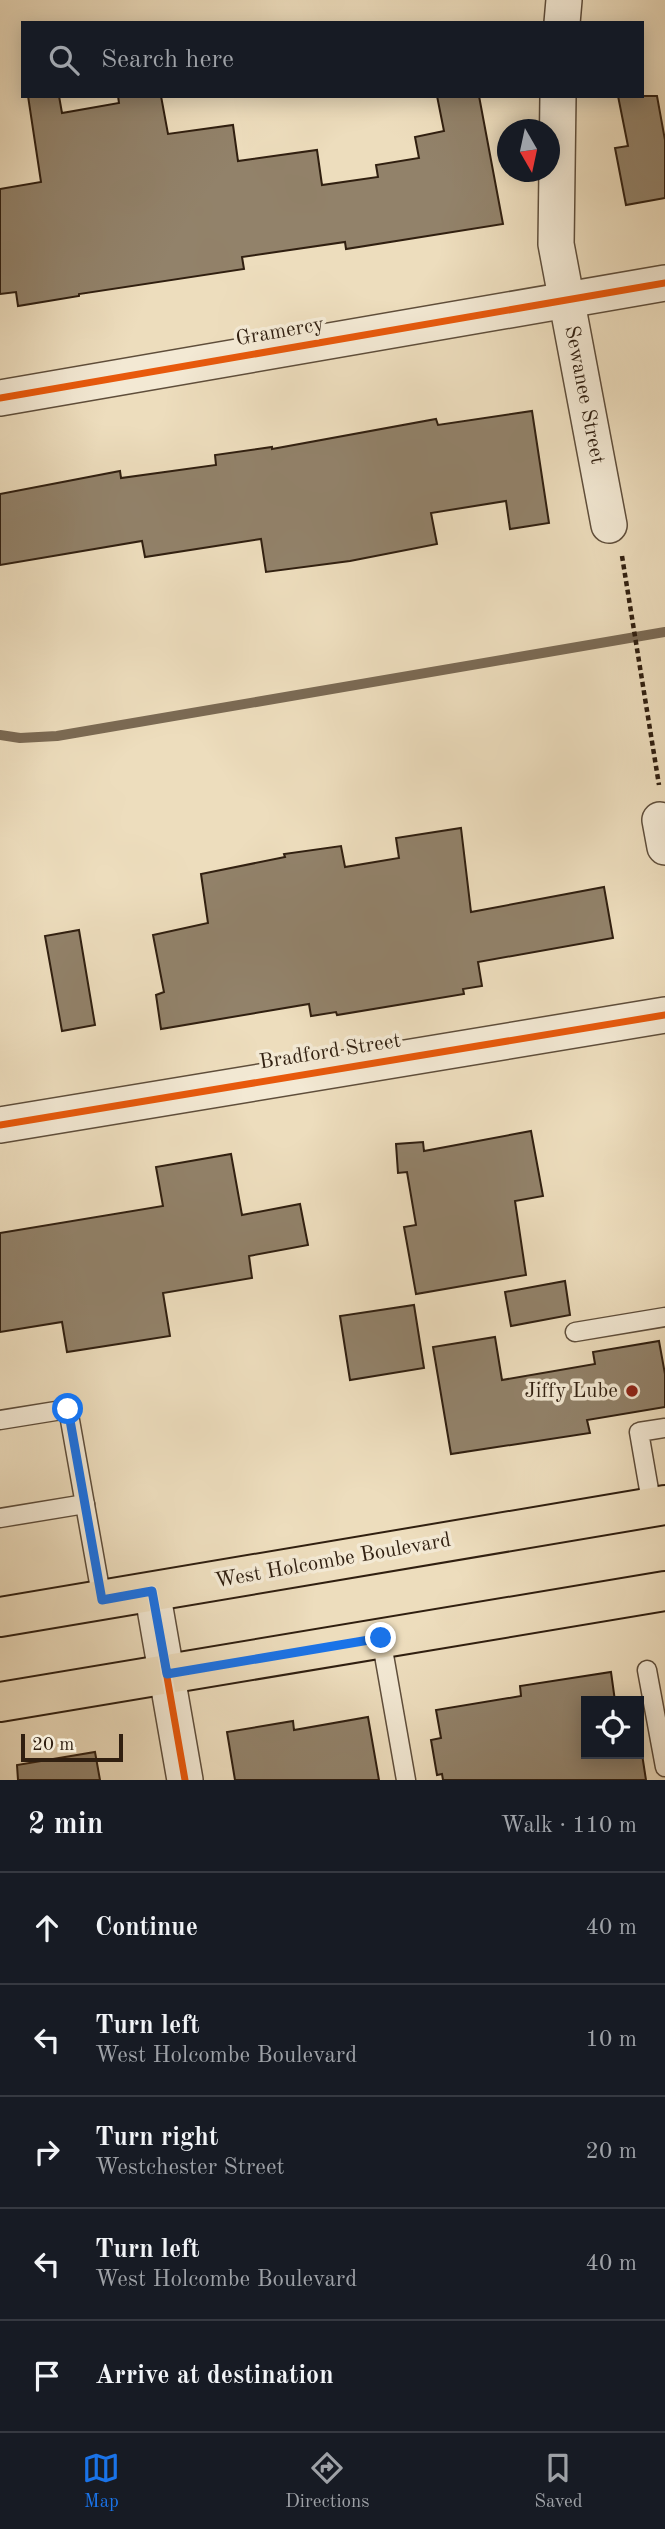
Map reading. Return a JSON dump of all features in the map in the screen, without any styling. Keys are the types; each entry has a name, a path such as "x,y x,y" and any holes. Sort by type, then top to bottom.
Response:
{"main road":[{"name":"West Holcombe Boulevard","path":"0,1617 659,1506"},
{"path":"0,1702 665,1591"}],"street":[{"path":"562,21 564,0"},
{"name":"Sewanee Street","path":"558,98 556,244 609,526"},
{"name":"Gramercy","path":"0,398 665,283"},
{"name":"Bradford Street","path":"0,1125 665,1015"},
{"path":"152,1591 185,1780"}],"lane":[{"path":"575,1332 665,1317"},
{"path":"0,1420 68,1409 102,1600"},
{"path":"659,1506 639,1432 665,1428"},
{"path":"0,1518 85,1504"},
{"path":"381,1638 406,1780"},
{"path":"647,1670 662,1729 665,1767"}],"path":[{"path":"627,582 663,814 663,834"}],"building":[{"path":"657,96 665,140 665,198 626,205 615,148 628,146 618,98"},
{"path":"28,98 59,98 62,113 119,103 118,98 161,98 168,134 233,125 238,161 317,150 322,185 378,177 376,165 419,158 415,137 444,131 437,98 479,98 503,224 346,249 345,242 242,257 244,269 18,306 16,292 0,294 0,189 41,182"},
{"path":"532,411 549,523 510,529 506,501 431,513 437,544 350,561 266,572 261,539 145,557 142,541 0,565 0,494 120,471 121,478 216,465 215,455 272,449 436,419 438,425"},
{"path":"461,828 471,912 604,887 613,938 478,962 482,986 463,989 464,994 337,1015 336,1012 311,1016 309,1004 161,1029 156,995 164,992 153,935 208,923 201,874 285,857 284,854 341,846 345,867 399,858 396,838"},
{"path":"79,930 95,1025 62,1031 45,936"},
{"path":"531,1131 543,1196 515,1201 526,1275 416,1294 404,1227 416,1225 407,1172 398,1173 396,1144 423,1142 424,1151"},
{"path":"231,1154 242,1215 300,1204 308,1245 249,1256 252,1278 163,1293 170,1336 67,1352 62,1322 0,1332 0,1233 163,1206 156,1167"},
{"path":"565,1281 570,1315 511,1326 505,1292"},
{"path":"414,1305 424,1368 350,1380 340,1316"},
{"path":"495,1337 502,1380 595,1364 593,1352 659,1341 665,1374 665,1407 587,1420 590,1433 451,1454 433,1347"},
{"path":"611,1672 614,1696 581,1696 581,1759 643,1759 646,1780 443,1780 442,1774 437,1775 431,1740 441,1738 436,1710 521,1696 520,1686"},
{"path":"368,1717 379,1780 235,1780 227,1732 293,1721 294,1730"},
{"path":"95,1752 100,1780 18,1780 17,1765"}],"waterway":[{"path":"0,735 20,738 57,736 665,632"}],"cycle path":[{"path":"0,398 665,283"},
{"path":"0,1125 665,1015"},
{"path":"152,1591 185,1780"}],"place":[{"name":"Jiffy Lube","path":"632,1391"}],"route":[{"path":"68,1409 102,1600 152,1591 167,1674 381,1638"}]}
